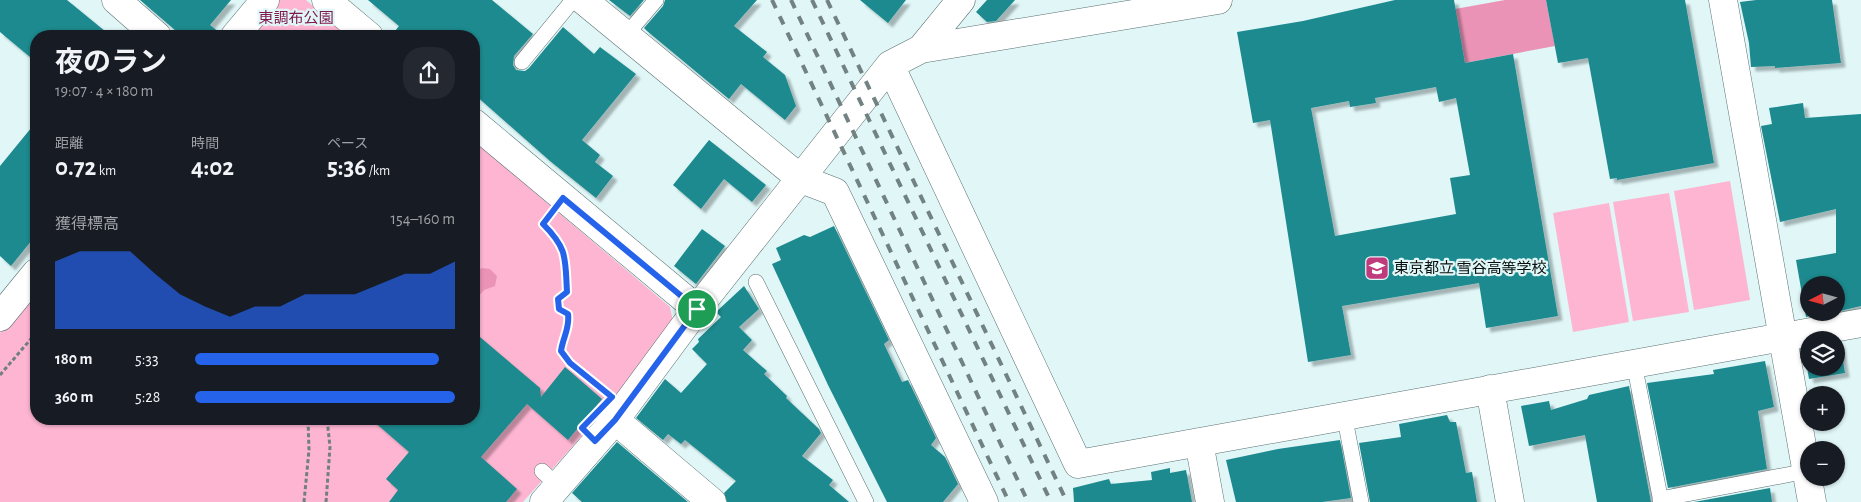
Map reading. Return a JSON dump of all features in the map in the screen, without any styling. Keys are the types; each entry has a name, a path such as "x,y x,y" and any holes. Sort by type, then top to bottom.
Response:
{"street":[{"path":"116,0 151,30"},
{"path":"240,30 265,0"},
{"path":"326,0 362,30"},
{"path":"583,0 627,34 801,179 835,192 984,502"},
{"path":"921,50 961,0"},
{"path":"548,486 615,420 697,309 890,65 921,50 1218,0"},
{"path":"1723,0 1801,441"},
{"path":"890,65 1078,464 1344,414 1861,323"},
{"path":"480,128 697,309"},
{"path":"4,304 30,279"},
{"path":"1490,389 1510,502"},
{"path":"615,420 712,502"},
{"path":"1198,442 1210,502"},
{"path":"1809,486 1812,502"}],"lane":[{"path":"522,62 573,0"},
{"path":"627,34 656,0"},
{"path":"756,282 866,502"},
{"path":"1634,363 1661,500 1800,472"},
{"path":"1344,414 1361,502"}],"path":[{"path":"563,198 543,224 558,239 565,253 567,292 558,299 559,309 568,314 570,325 563,338 561,351 570,363 606,392"},
{"path":"0,375 30,340"},
{"path":"304,502 309,450 308,425"},
{"path":"326,502 330,448 328,425"}],"green space":[{"name":"東調布公園","path":"279,0 306,0 342,30 253,30"},
{"path":"480,146 670,307 675,331 523,502 0,502 0,333 30,297 30,425 480,425"},
{"path":"1730,181 1750,300 1694,310 1674,191"},
{"path":"1669,193 1689,312 1633,321 1613,202"},
{"path":"1609,203 1629,322 1573,332 1553,213"}],"shaded area":[{"path":"1505,0 1546,0 1555,46 1465,63 1455,9"},
{"path":"480,269 490,269 497,276 495,286 484,290 480,295"}],"building":[{"path":"0,0 67,0 104,30 30,30 30,57 0,32"},
{"path":"140,0 231,0 210,25 216,30 175,30"},
{"path":"368,0 492,0 533,34 514,56 513,65 516,70 525,71 529,68 563,27 594,54 600,47 636,74 582,140 600,155 595,162 613,176 596,198 550,161 480,99 480,30 396,30 399,26"},
{"path":"609,0 644,0 630,16"},
{"path":"665,0 757,0 734,26 767,52 763,57 785,75 796,106 785,120 741,84 729,99 644,28 663,6"},
{"path":"860,0 906,0 888,23"},
{"path":"987,0 1015,0 996,21 987,22 976,12"},
{"path":"1395,0 1454,0 1465,63 1513,54 1558,316 1486,328 1479,283 1342,306 1351,355 1308,362 1270,120 1253,123 1237,32 1303,21","holes":["1436,87 1439,102 1456,98 1470,175 1450,178 1456,214 1335,236 1311,108 1349,101 1350,107 1376,103 1375,98"]},
{"path":"1546,0 1685,0 1714,163 1617,180 1617,178 1610,179 1588,58 1558,63"},
{"path":"1756,0 1832,0 1841,63 1775,68 1775,66 1751,67 1749,43 1740,2"},
{"path":"1803,103 1805,118 1861,114 1861,306 1845,310 1845,276 1800,276 1800,283 1796,260 1836,253 1836,209 1780,222 1761,126 1772,124 1769,108"},
{"path":"30,129 30,242 11,266 0,256 0,166"},
{"path":"709,140 766,185 752,202 724,179 701,209 673,185"},
{"path":"834,226 889,340 884,344 902,382 908,380 936,438 931,445 945,457 958,484 943,502 887,502 828,385 772,264 781,260 776,248 804,235 810,237"},
{"path":"702,229 725,246 696,284 674,266"},
{"path":"744,286 759,309 739,327 752,340 743,350 767,371 764,374 819,429 821,433 802,456 833,480 829,485 849,502 727,502 724,493 736,481 685,440 681,444 668,434 663,440 636,418 665,379 681,393 707,364 692,349 699,342 698,339 721,317 716,312"},
{"path":"480,337 540,388 541,397 565,367 602,399 568,440 527,404 481,457 517,489 506,502 389,502 398,490 386,479 409,452 378,425 480,425"},
{"path":"1765,361 1774,407 1758,411 1767,469 1668,488 1647,383 1714,374 1713,370"},
{"path":"1808,376 1827,376 1809,379"},
{"path":"1629,386 1651,502 1597,502 1585,435 1529,446 1521,406 1549,401 1551,410 1587,399 1589,395"},
{"path":"1447,415 1450,422 1456,422 1466,473 1472,472 1477,502 1370,502 1359,443 1401,437 1399,424"},
{"path":"1340,440 1351,498 1322,502 1236,502 1226,460 1278,449"},
{"path":"617,442 688,502 582,502 572,493"},
{"path":"1170,468 1170,473 1186,470 1192,502 1074,502 1073,488 1109,479 1111,484 1152,480 1151,472"},
{"path":"1770,488 1772,502 1694,502"}],"railway":[{"path":"772,0 1009,502"},
{"path":"791,0 1028,502"},
{"path":"812,0 1051,502"},
{"path":"827,0 1067,502"}],"place":[{"name":"東京都立 雪谷高等学校","path":"1377,268"}],"route":[{"path":"563,198 697,309 615,420 595,441 582,428 612,397 570,363 561,351 563,338 570,325 568,314 559,309 558,299 567,292 565,253 558,239 543,224 563,198"}]}
